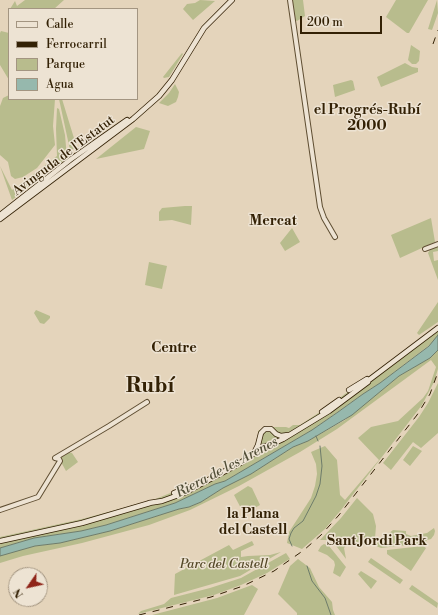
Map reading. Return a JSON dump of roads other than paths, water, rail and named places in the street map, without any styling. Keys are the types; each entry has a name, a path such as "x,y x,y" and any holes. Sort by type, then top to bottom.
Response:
{"main road":[{"name":"Avinguda de l'Estatut","path":"0,219 134,119 163,93 204,28 232,0"},
{"name":"Avinguda de l'Estatut","path":"0,215 104,135 142,111"},
{"path":"0,541 82,523 149,503 162,501 184,493 253,454 261,447 274,444 302,427 368,382 438,328"},
{"path":"349,390 384,369"},
{"path":"253,454 261,433 267,429 273,430 276,434 283,436 289,435"},
{"path":"274,444 276,434"},
{"path":"260,438 266,445"}],"street":[{"path":"290,0 320,207 327,225 335,237"},
{"path":"425,249 438,244"},
{"path":"0,510 38,497 60,461 56,458 147,402"}],"water":[{"path":"438,335 438,350 430,358 399,376 352,415 308,441 293,447 251,474 223,488 201,502 110,531 60,543 35,546 0,556 0,548 34,538 81,531 106,525 175,503 215,484 225,481 312,430 380,383 429,346"}],"waterway":[{"path":"316,436 318,441"},
{"path":"292,546 289,539 291,533 294,528 303,521 316,496 320,484 322,466 320,446"},
{"path":"307,566 312,581 325,598 331,615"}],"railway":[{"path":"433,44 438,30"},
{"path":"139,615 211,597 243,586 274,571 304,550 321,535 339,515 417,415 430,394 438,372"}],"district":[{"name":"el Progrés-Rubí 2000","path":"367,120"},
{"name":"Mercat","path":"273,222"},
{"name":"Centre","path":"174,349"},
{"name":"Rubí","path":"150,387"},
{"name":"la Plana del Castell","path":"253,524"},
{"name":"Sant Jordi Park","path":"377,542"}],"water label":[{"name":"Riera de les Arenes","path":"227,468"}],"park label":[{"name":"Parc del Castell","path":"224,565"}]}
